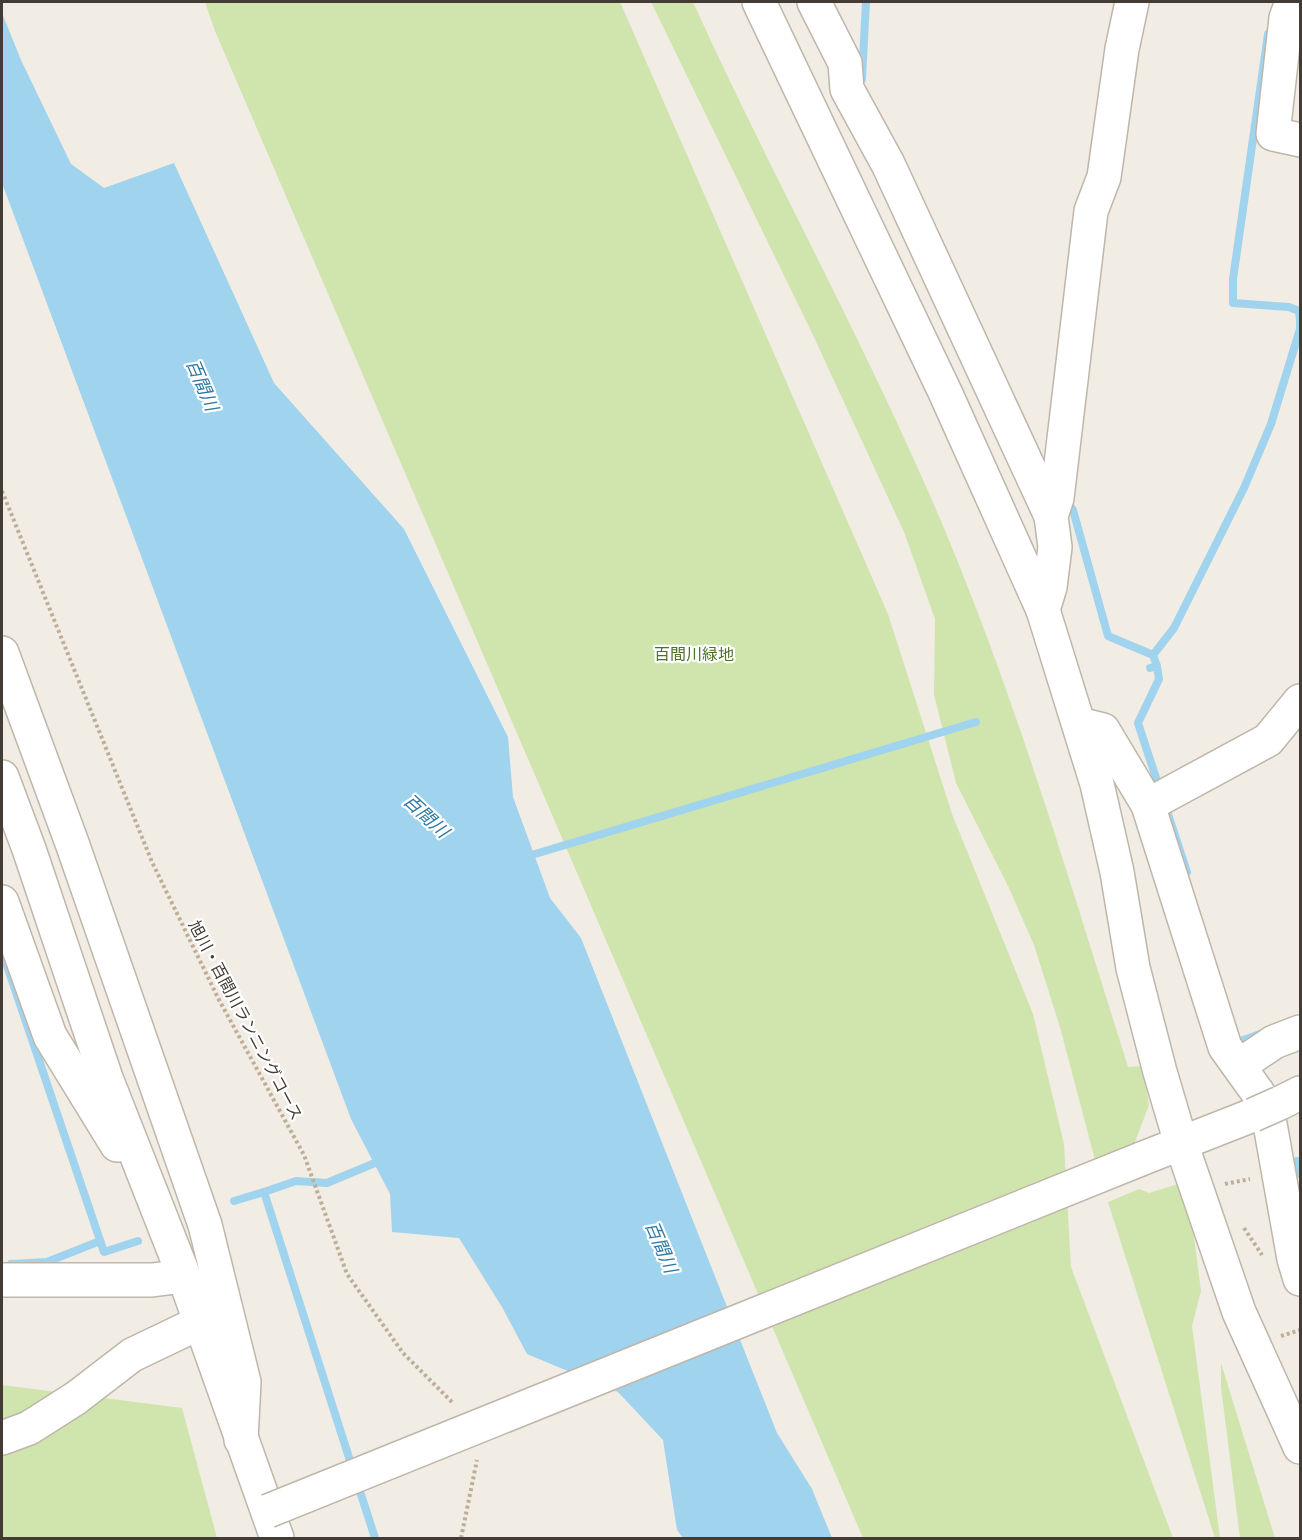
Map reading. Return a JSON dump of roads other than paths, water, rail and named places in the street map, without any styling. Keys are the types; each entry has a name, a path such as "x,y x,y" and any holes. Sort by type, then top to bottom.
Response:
{"street":[{"path":"759,2 945,392 1043,610 1097,784 1117,872 1133,968 1181,1143 1239,1312 1300,1447"},
{"path":"814,2 844,63 847,89 888,164 1055,496"},
{"path":"1043,610 1050,586 1055,547 1055,496 1091,211 1104,177 1122,49 1132,2"},
{"path":"1292,2 1286,18 1273,134 1300,140"},
{"path":"2,653 72,843 205,1225 244,1382 241,1440"},
{"path":"1158,799 1268,740 1300,701"},
{"path":"1078,724 1103,730 1158,799 1225,1047 1246,1061 1281,1158 1294,1259 1300,1279"},
{"path":"2,777 33,860 106,1078 184,1276 273,1525 1141,1159 1278,1104"},
{"path":"2,902 50,1036 115,1144 136,1155"},
{"path":"1246,1061 1274,1042 1300,1032"},
{"path":"2,1280 152,1280 184,1276"},
{"path":"2,1438 29,1428 76,1398 132,1355 201,1322"}],"water":[{"name":"百間川","path":"2,13 21,60 71,164 104,188 174,163 274,383 404,529 508,737 513,797 550,898 581,938 777,1433 812,1489 832,1538 683,1538 677,1530 663,1440 618,1392 527,1354 502,1307 459,1238 392,1232 390,1194 351,1119 2,183"}],"waterway":[{"path":"862,79 866,2"},
{"path":"1268,34 1233,279 1233,303 1289,307 1299,311 1300,320"},
{"path":"1153,655 1174,628 1244,488 1271,424 1300,329 1300,322"},
{"path":"1066,500 1073,510 1108,636 1153,655 1157,666"},
{"path":"1150,668 1157,666 1159,679 1138,723 1160,790"},
{"path":"525,857 976,722"},
{"path":"1165,805 1187,872"},
{"path":"2,951 104,1252 138,1241"},
{"path":"1236,1037 1238,1042 1260,1034"},
{"path":"264,1192 296,1181 327,1183 382,1160"},
{"path":"1297,1161 1300,1174"},
{"path":"234,1201 264,1192 353,1470"},
{"path":"11,1264 47,1262 100,1241"},
{"path":"357,1482 375,1538"}],"park label":[{"name":"百間川緑地","path":"694,654"}]}
